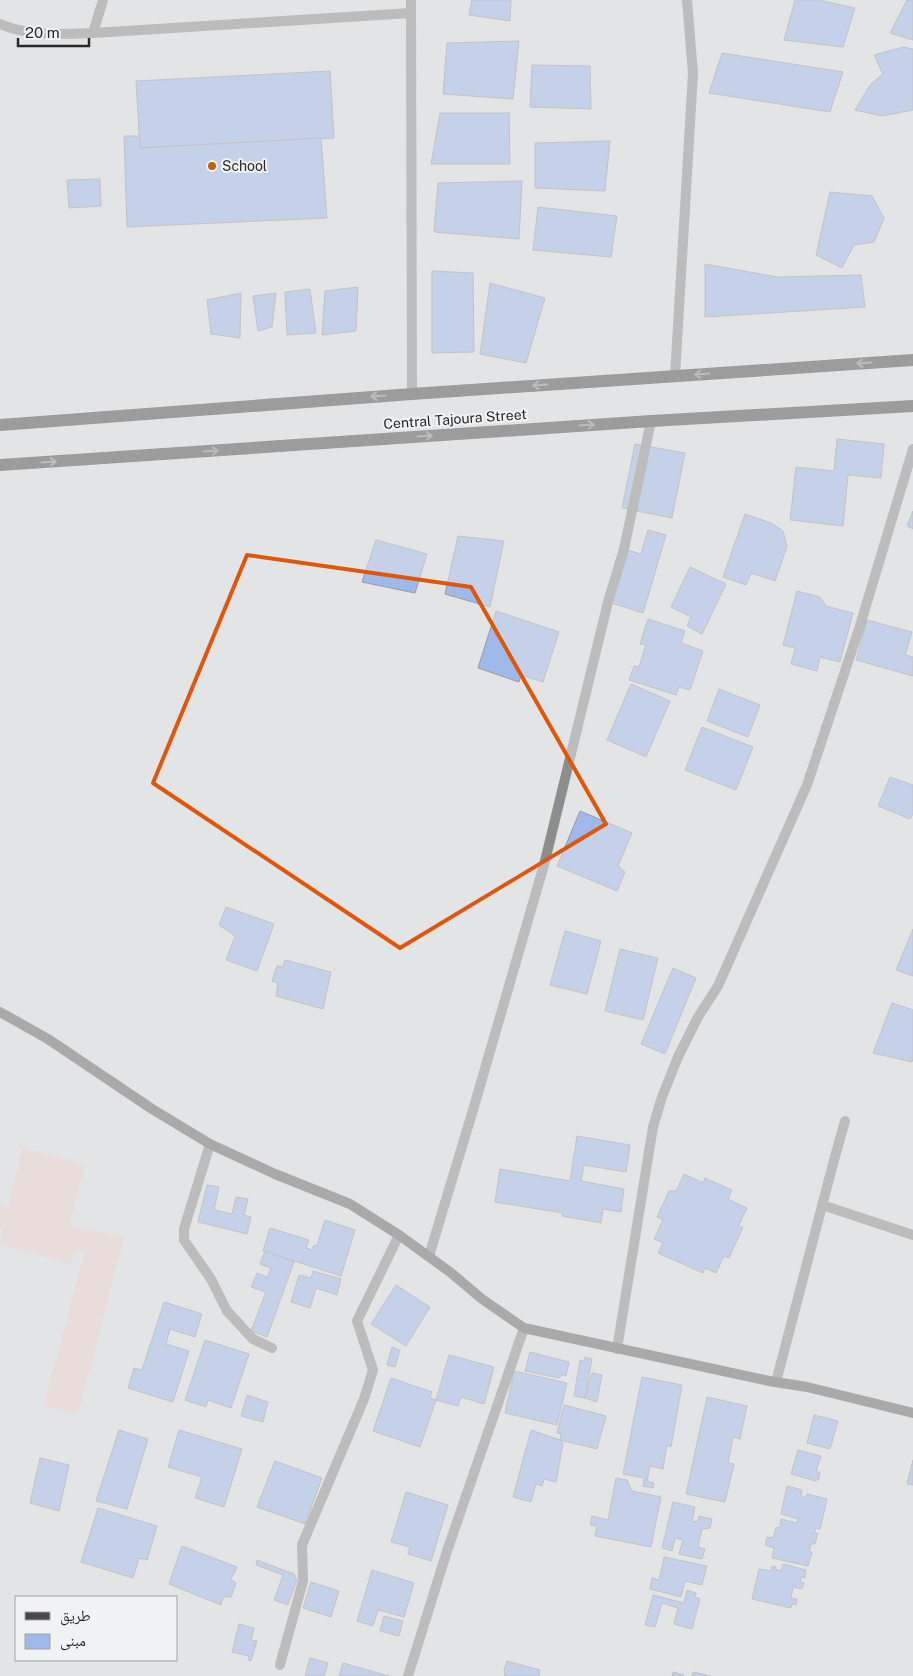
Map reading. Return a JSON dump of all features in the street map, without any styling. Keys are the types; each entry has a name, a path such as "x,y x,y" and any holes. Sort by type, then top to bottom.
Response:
{"main road":[{"path":"0,425 412,394 913,360"},
{"name":"Central Tajoura Street","path":"0,465 651,421 913,406"}],"street":[{"path":"93,33 103,0"},
{"path":"411,0 412,394"},
{"path":"676,376 692,73 687,0"},
{"path":"0,24 10,28 45,34 93,33 411,13"},
{"path":"429,1256 544,865 606,611 624,549 651,421"},
{"path":"617,1349 653,1127 662,1097 678,1057 698,1017 718,986 807,785 859,629 913,449"},
{"path":"0,1012 48,1039 152,1109 210,1144 275,1174 350,1204 429,1256 482,1299 524,1328 617,1349 807,1387 913,1413"},
{"path":"776,1382 845,1121"},
{"path":"210,1144 184,1229 184,1240 211,1279 227,1311 254,1339 272,1348"},
{"path":"822,1205 913,1235"},
{"path":"280,1665 303,1582 302,1545 364,1398 373,1370 357,1321 399,1235"},
{"path":"408,1676 447,1551 524,1328"}],"highlighted area":[{"path":"247,555 471,587 606,824 400,948 153,783"}],"shaded area":[{"path":"22,1148 85,1164 69,1227 124,1237 78,1414 44,1406 84,1253 76,1251 71,1264 0,1244 2,1228 0,1227 0,1205 8,1209"}],"building":[{"path":"472,0 511,0 510,21 469,15"},
{"path":"795,0 819,0 855,8 843,47 784,40"},
{"path":"907,0 913,0 913,40 890,33"},
{"path":"519,41 513,99 443,94 447,43"},
{"path":"903,47 913,49 913,110 882,116 855,110 870,85 883,74 874,55"},
{"path":"722,53 843,72 830,112 709,93"},
{"path":"532,65 590,66 591,109 530,107"},
{"path":"330,71 334,138 140,148 136,81"},
{"path":"440,113 509,113 510,164 431,164"},
{"path":"124,136 140,136 140,148 321,138 327,218 127,227"},
{"path":"610,141 605,191 535,188 535,143"},
{"path":"100,179 101,206 69,208 67,180"},
{"path":"522,181 519,239 434,232 438,183"},
{"path":"830,192 872,196 884,218 874,242 854,245 842,268 816,255"},
{"path":"538,207 617,216 611,257 533,250"},
{"path":"705,264 777,277 861,275 865,307 705,317"},
{"path":"432,271 473,273 474,352 432,353"},
{"path":"490,283 545,298 526,363 480,354"},
{"path":"358,287 356,331 322,335 325,291"},
{"path":"310,289 316,333 287,335 285,292"},
{"path":"241,293 240,338 211,334 207,300"},
{"path":"276,293 272,327 258,331 253,296"},
{"path":"837,439 884,444 881,478 848,475 843,526 790,520 796,467 834,471"},
{"path":"635,444 685,453 672,518 622,508"},
{"path":"913,511 913,529 907,526"},
{"path":"745,514 771,523 783,531 787,546 775,581 751,573 746,585 723,577"},
{"path":"648,530 666,535 643,613 608,602 624,549 641,554"},
{"path":"458,536 504,541 490,607 445,594"},
{"path":"376,540 427,554 415,593 362,582"},
{"path":"690,567 726,584 702,634 687,626 691,617 671,607"},
{"path":"797,591 820,597 826,606 853,613 840,662 820,657 817,671 791,664 795,648 783,645"},
{"path":"496,611 559,632 543,682 521,675 519,682 478,668"},
{"path":"648,619 685,631 681,643 703,651 690,690 679,687 676,695 629,680 634,666 639,667 646,645 640,644"},
{"path":"867,620 912,632 905,655 913,657 913,676 856,660"},
{"path":"631,684 670,701 646,757 607,740"},
{"path":"719,689 760,705 748,737 707,721"},
{"path":"702,727 753,747 736,790 685,770"},
{"path":"890,777 913,785 913,814 910,819 878,806"},
{"path":"580,811 632,833 618,866 625,872 617,891 557,866"},
{"path":"226,907 274,924 257,971 226,960 235,936 219,925"},
{"path":"913,929 913,976 896,970"},
{"path":"565,931 601,941 587,994 550,985"},
{"path":"620,949 658,958 643,1020 605,1011"},
{"path":"285,960 331,972 323,1009 276,996 278,983 272,981 277,966 283,967"},
{"path":"673,968 696,978 665,1054 641,1044"},
{"path":"892,1003 913,1010 912,1062 873,1053"},
{"path":"577,1136 630,1145 626,1172 584,1165 581,1181 624,1189 621,1212 603,1209 601,1223 562,1216 563,1213 495,1202 500,1169 570,1181"},
{"path":"684,1174 703,1183 705,1178 732,1190 728,1199 747,1208 738,1227 743,1227 729,1258 724,1256 716,1273 705,1268 703,1273 658,1253 663,1243 654,1239 663,1220 657,1217 669,1191 676,1191"},
{"path":"207,1185 219,1187 214,1210 232,1214 236,1197 248,1199 244,1215 251,1217 247,1234 198,1222"},
{"path":"325,1220 355,1230 341,1276 263,1251 270,1228 309,1240 306,1248 313,1250 313,1246 317,1245"},
{"path":"265,1251 294,1262 267,1337 251,1331 266,1292 251,1287 257,1273 267,1277 271,1268 260,1264"},
{"path":"313,1271 341,1279 337,1295 316,1288 310,1308 291,1302 299,1275 311,1278"},
{"path":"396,1285 430,1307 406,1346 371,1324"},
{"path":"164,1302 202,1314 195,1337 170,1329 166,1344 189,1351 173,1402 128,1388 134,1368 142,1370"},
{"path":"205,1340 249,1354 231,1408 208,1400 206,1407 185,1400"},
{"path":"392,1347 400,1350 395,1367 387,1365"},
{"path":"530,1352 569,1362 566,1376 562,1375 559,1378 525,1371"},
{"path":"449,1355 494,1367 484,1404 461,1397 458,1406 436,1400"},
{"path":"585,1357 592,1359 585,1398 574,1396 580,1360 584,1361"},
{"path":"514,1371 567,1383 557,1425 505,1413"},
{"path":"592,1373 602,1375 597,1402 585,1398"},
{"path":"642,1377 682,1385 671,1447 667,1445 663,1469 650,1466 647,1481 654,1483 653,1488 643,1486 644,1478 623,1474"},
{"path":"391,1378 432,1392 430,1398 436,1400 420,1447 373,1431"},
{"path":"247,1395 268,1402 263,1422 241,1416"},
{"path":"707,1397 747,1406 740,1439 733,1437 728,1463 734,1464 725,1502 686,1494"},
{"path":"564,1405 606,1416 597,1449 560,1440 561,1434 557,1433"},
{"path":"814,1415 838,1421 830,1449 807,1443"},
{"path":"119,1430 148,1439 127,1509 96,1501"},
{"path":"179,1430 242,1449 224,1507 195,1498 202,1477 168,1467"},
{"path":"531,1430 560,1440 563,1443 556,1482 544,1479 542,1486 536,1484 531,1502 513,1497"},
{"path":"798,1450 821,1456 816,1472 820,1472 819,1479 815,1481 791,1474"},
{"path":"40,1458 69,1465 59,1511 30,1503"},
{"path":"913,1460 913,1485 907,1484"},
{"path":"275,1461 322,1478 305,1524 257,1507"},
{"path":"616,1478 627,1480 632,1491 661,1497 651,1547 595,1536 597,1526 590,1525 592,1516 608,1520"},
{"path":"787,1486 802,1490 801,1496 806,1498 807,1494 827,1499 820,1529 816,1528 814,1534 818,1533 815,1544 811,1544 809,1552 812,1552 808,1566 772,1558 774,1548 765,1545 767,1537 773,1538 776,1528 780,1527 781,1519 797,1523 798,1519 781,1514"},
{"path":"406,1492 448,1505 431,1561 408,1554 410,1547 391,1542"},
{"path":"673,1502 695,1507 692,1521 698,1522 699,1516 712,1519 710,1528 702,1529 698,1547 705,1549 702,1559 679,1554 683,1540 675,1538 672,1551 662,1548"},
{"path":"98,1508 157,1526 147,1560 139,1558 133,1578 81,1562"},
{"path":"182,1546 237,1567 231,1579 236,1583 231,1597 223,1597 221,1605 169,1584"},
{"path":"664,1557 707,1566 702,1585 685,1581 681,1597 650,1589 652,1578 659,1580"},
{"path":"257,1560 294,1574 297,1580 288,1605 274,1600 283,1575 256,1565"},
{"path":"783,1564 806,1570 805,1578 801,1577 800,1582 804,1583 802,1589 793,1587 791,1598 797,1599 796,1605 792,1604 791,1608 752,1599 759,1569 771,1571 772,1566 781,1571"},
{"path":"372,1570 414,1583 404,1617 378,1610 373,1626 357,1621"},
{"path":"311,1582 339,1591 331,1617 303,1608"},
{"path":"687,1590 696,1593 695,1597 700,1599 692,1629 674,1624 678,1608 662,1603 655,1627 645,1625 653,1595 684,1603"},
{"path":"384,1616 403,1621 399,1636 380,1631"},
{"path":"239,1624 254,1628 251,1640 257,1641 251,1661 248,1660 249,1656 232,1652"},
{"path":"310,1658 328,1663 324,1676 305,1676"},
{"path":"507,1661 540,1670 539,1676 505,1676 504,1670"},
{"path":"343,1663 389,1676 339,1676"},
{"path":"673,1672 684,1675 672,1676"},
{"path":"693,1672 711,1676 692,1676"}],"place":[{"name":"School","path":"212,166"}]}
